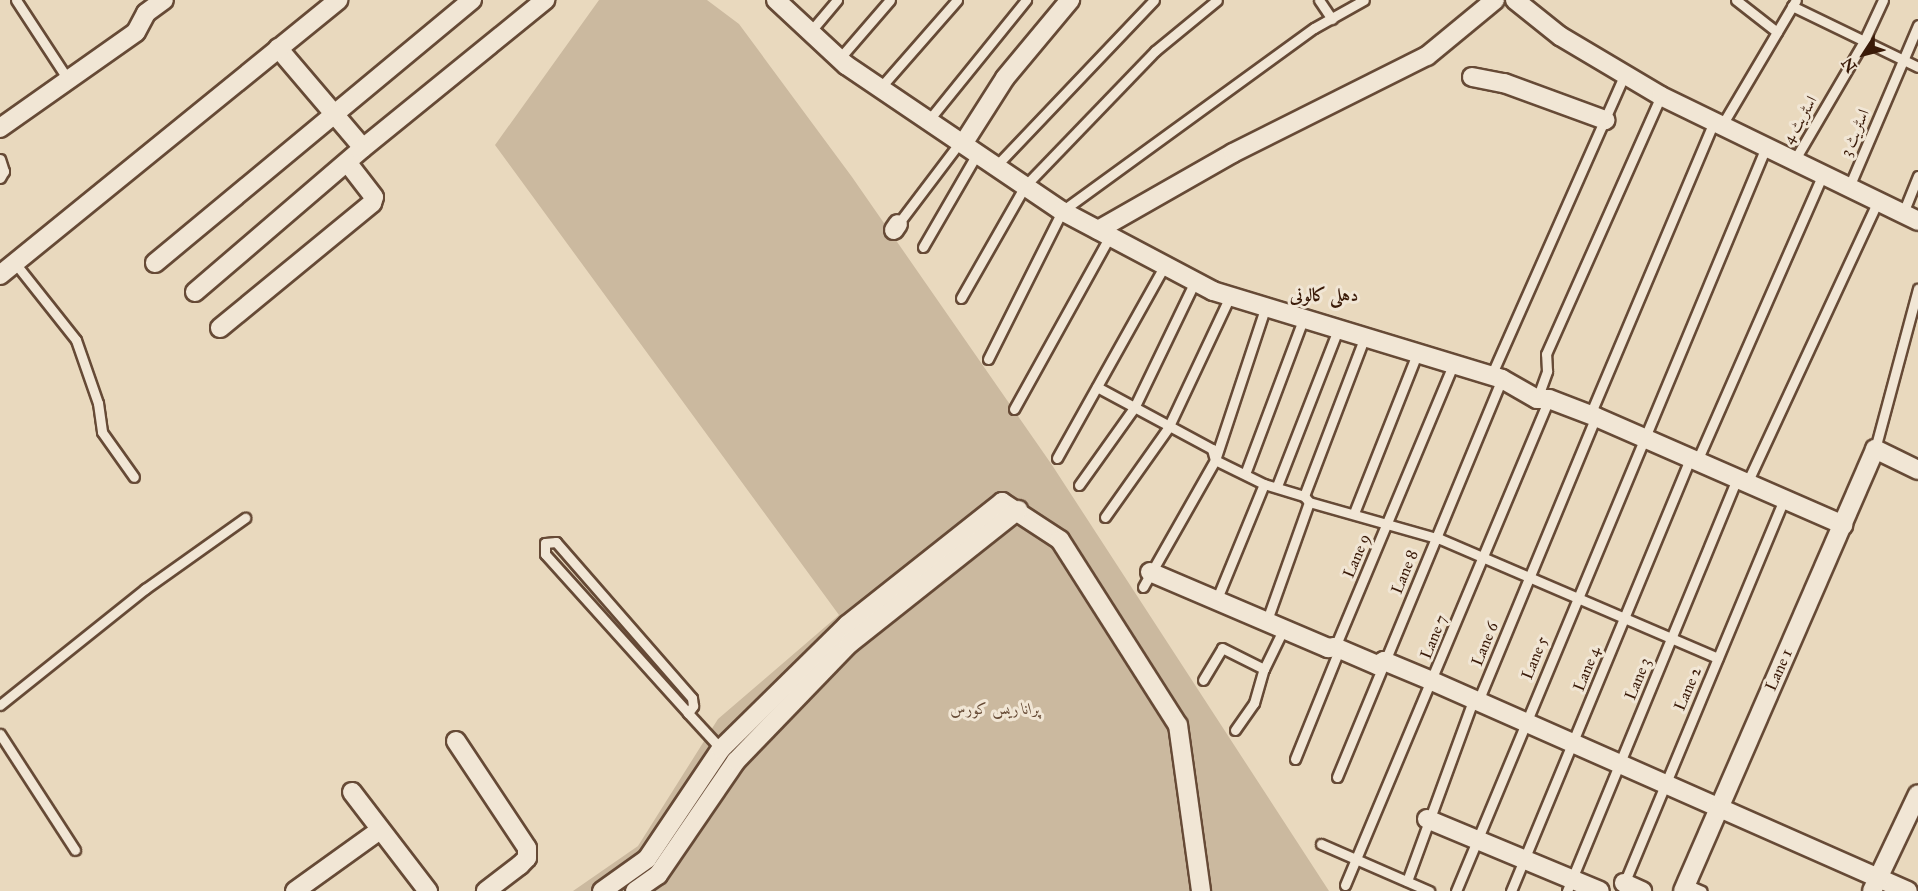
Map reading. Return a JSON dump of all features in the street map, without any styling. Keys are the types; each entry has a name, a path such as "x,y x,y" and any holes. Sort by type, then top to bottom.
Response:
{"street":[{"path":"0,128 136,32 146,13 164,0"},
{"path":"0,276 338,0"},
{"path":"155,263 472,0"},
{"path":"195,292 363,148 545,0"},
{"path":"776,0 839,59 966,147 1062,211 1195,281 1230,296 1339,327 1417,354 1496,377 1543,399 1593,416 1643,437 1843,525"},
{"path":"966,147 1005,78 1070,0"},
{"path":"1104,233 1233,153 1427,56 1495,0"},
{"path":"1515,0 1560,36 1661,96 1910,217"},
{"path":"278,48 363,148"},
{"path":"1472,77 1504,83 1605,120"},
{"path":"220,328 372,203 374,197 347,162"},
{"path":"1875,450 1918,470"},
{"name":"Lane 1","path":"1690,889 1720,808 1875,450"},
{"path":"602,891 647,859 721,749 847,625 1002,502 1018,510 1060,540 1178,725 1201,891"},
{"path":"635,891 658,874 736,761 849,644 1018,510"},
{"path":"1147,579 1215,601 1328,648 1335,647 1377,666 1384,661 1665,783 1875,884 1908,891"},
{"path":"456,741 527,848 527,858 486,891"},
{"path":"352,792 428,891"},
{"path":"1875,884 1918,794"},
{"path":"1427,819 1524,860 1569,885 1600,891"},
{"path":"295,891 380,830"},
{"path":"1622,887 1642,891"}],"lane":[{"path":"16,0 69,81"},
{"path":"810,32 837,0"},
{"path":"839,59 890,0"},
{"path":"880,88 957,0"},
{"path":"928,121 1026,0"},
{"path":"996,166 1154,0"},
{"path":"961,298 1025,186 1155,51 1217,0"},
{"path":"1319,0 1332,19"},
{"path":"988,359 1062,211 1314,28 1364,0"},
{"path":"1736,0 1777,32"},
{"name":"اسٹریٹ 4","path":"1794,160 1864,41 1883,0"},
{"path":"1794,3 1864,41 1918,66"},
{"name":"Lane 6","path":"1407,881 1427,819 1475,699 1481,694 1593,416 1718,123 1794,3"},
{"name":"اسٹریٹ 3","path":"1849,187 1918,25"},
{"name":"Lane 8","path":"1337,777 1436,539 1496,377 1625,74"},
{"name":"Lane 7","path":"1345,885 1484,557 1543,399 1547,371 1546,354 1661,96"},
{"path":"896,227 966,147"},
{"path":"923,247 966,147"},
{"name":"Lane 5","path":"1456,891 1643,437 1766,147"},
{"path":"0,159 4,171 0,178"},
{"name":"Lane 4","path":"1511,891 1624,619 1823,174"},
{"path":"1910,217 1918,176"},
{"name":"Lane 3","path":"1569,885 1671,638 1742,481 1878,201"},
{"path":"1014,409 1104,233"},
{"path":"15,263 76,340 98,403 102,432 134,477"},
{"path":"1057,458 1165,265"},
{"path":"1079,485 1134,408 1195,281"},
{"path":"1875,450 1918,289"},
{"path":"1105,517 1168,428 1230,296"},
{"path":"1147,579 1215,460 1266,306"},
{"path":"1245,474 1304,317"},
{"path":"1277,486 1339,327"},
{"path":"1235,730 1254,703 1306,499 1365,335"},
{"path":"1354,513 1417,354"},
{"name":"Lane 9","path":"1295,759 1337,655 1335,647 1453,365"},
{"path":"1097,387 1168,428 1212,449 1215,460 1264,484 1277,486 1306,499 1388,522 1484,557 1718,658"},
{"path":"1215,601 1264,484"},
{"name":"Lane 2","path":"1622,887 1784,499"},
{"path":"0,705 145,589 245,518"},
{"path":"688,713 693,706 692,698 556,542 545,543 545,554 688,713 721,749 736,761"},
{"path":"1203,680 1222,648 1264,669"},
{"path":"0,734 75,850"},
{"path":"1321,844 1430,891"}],"green space":[{"name":"پرانا ریس کورس","path":"599,0 707,0 739,24 852,177 1052,465 1329,891 573,891 638,846 718,719 839,615 495,145"}],"district":[{"name":"دہلی کالونی","path":"1324,295"}]}
